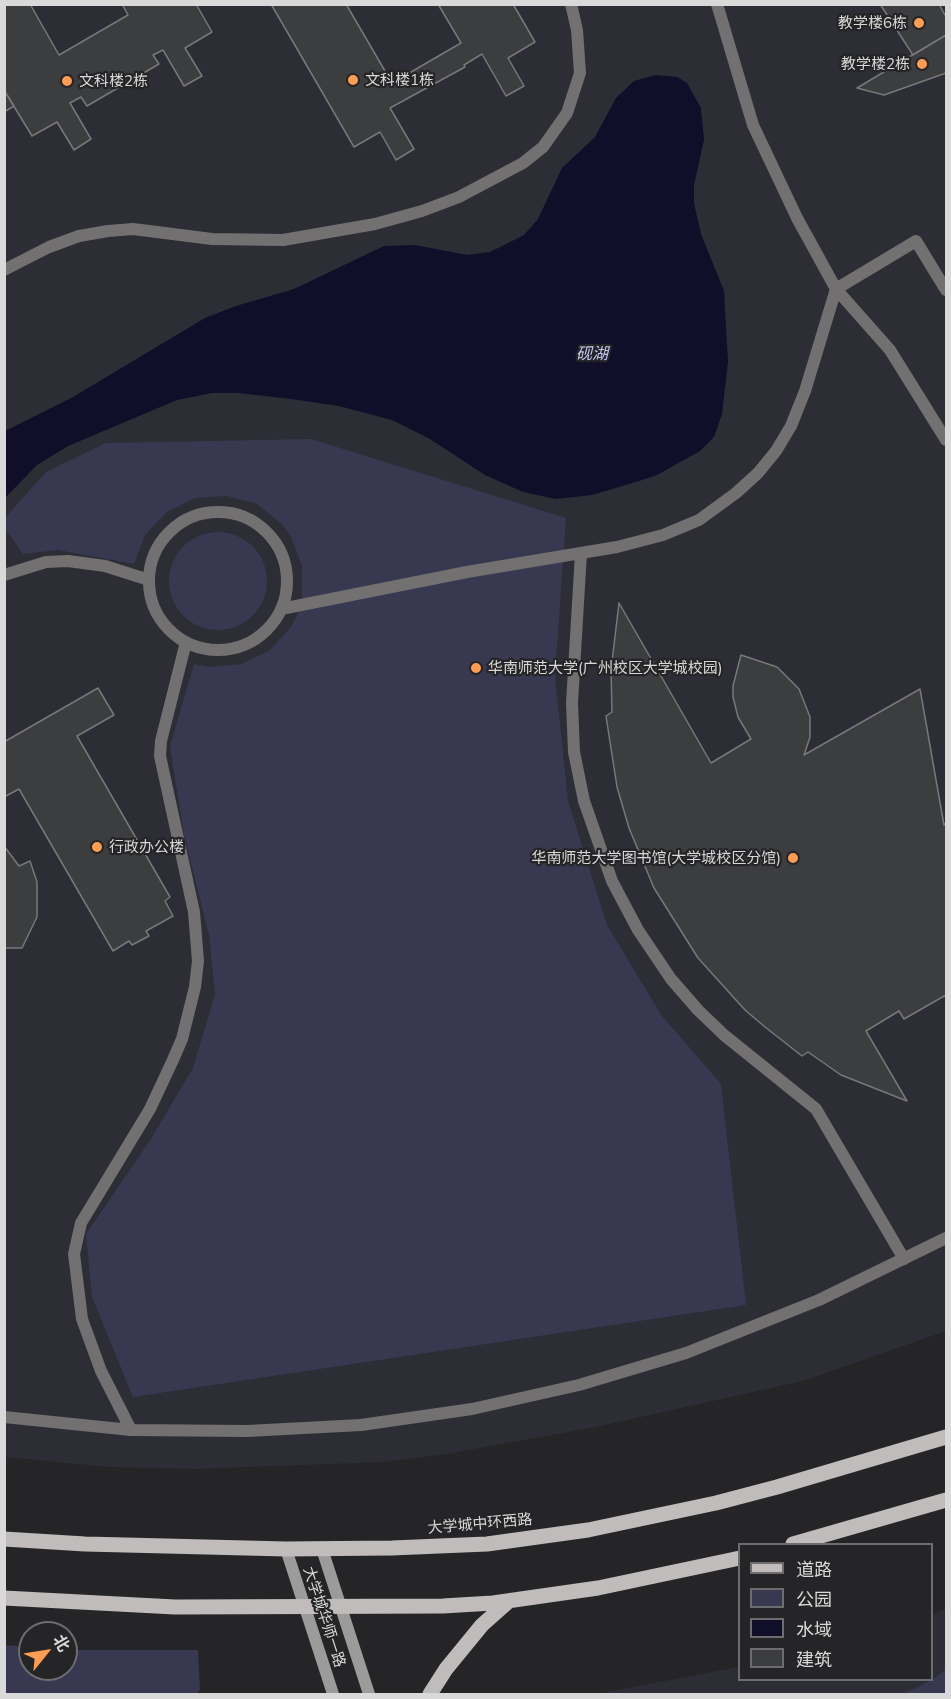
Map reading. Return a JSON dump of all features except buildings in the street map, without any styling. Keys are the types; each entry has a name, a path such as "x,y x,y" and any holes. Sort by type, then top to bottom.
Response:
{"main road":[{"name":"大学城中环西路","path":"4,1539 85,1544 322,1549 487,1544 588,1530 777,1487 946,1437"},
{"path":"801,1543 946,1500"},
{"path":"4,1598 164,1606 305,1608 443,1606 598,1588 738,1558"},
{"path":"430,1695 446,1669 482,1625 510,1600"}],"street":[{"name":"大学城华师一路","path":"286,1548 333,1695"},
{"name":"大学城华师一路","path":"322,1549 369,1695"}],"lane":[{"path":"4,270 50,247 79,236 108,231 133,229 212,239 283,240 375,224 422,211 459,197 523,163 543,147 567,113 579,73 578,30 572,4"},
{"path":"717,4 753,125 776,177 836,289 890,350 946,440"},
{"path":"281,609 467,572 617,547 682,528 718,508 758,473 776,451 791,426 808,382 836,289 916,241 946,290"},
{"path":"233,513 260,526 280,550 287,573 286,597 281,609 267,630 247,644 235,648 210,650 186,642 176,635 158,614 149,579 159,544 175,526 197,515 233,513"},
{"path":"581,553 572,693 574,752 584,801 612,881 638,930 671,979 698,1010 724,1035 816,1109 904,1259"},
{"path":"4,575 46,562 68,561 105,566 149,579"},
{"path":"131,1430 101,1371 82,1319 74,1254 81,1223 150,1109 172,1062 182,1039 195,987 198,961 194,912 159,756 186,642"},
{"path":"4,1417 131,1430 247,1431 411,1419 524,1398 625,1373 740,1333 946,1238"}],"shaded area":[{"name":"华南师范大学(广州校区大学城校园)","path":"4,5 946,5 946,1331 803,1381 596,1427 446,1454 385,1462 195,1469 109,1467 5,1457"},
{"path":"946,1609 946,1694 595,1694 738,1667 738,1681 933,1681 933,1614"}],"green space":[{"path":"311,439 566,518 555,677 568,801 607,925 662,1016 721,1084 746,1305 133,1397 92,1297 86,1234 149,1142 193,1068 215,994 209,935 184,835 170,746 194,664 209,667 241,664 269,651 291,627 298,613 302,598 302,566 291,537 282,524 257,504 227,496 195,498 167,512 145,535 134,564 58,550 23,554 5,528 4,519 46,472 106,443"},
{"path":"218,532 237,536 252,547 263,562 267,581 263,600 252,615 237,626 218,630 199,626 184,615 173,600 169,581 173,562 184,547 199,536"},
{"path":"5,1645 18,1646 18,1681 78,1681 78,1650 198,1650 200,1689 197,1694 5,1693"},
{"path":"946,1669 946,1694 903,1694 933,1681"}],"water":[{"name":"砚湖","path":"656,75 677,77 687,83 701,108 704,140 694,185 694,203 701,234 724,291 728,362 722,414 714,437 700,451 657,475 639,481 592,495 556,499 523,492 485,475 430,439 392,420 339,406 238,393 212,393 177,400 68,446 37,465 5,498 5,431 73,397 205,318 236,306 294,289 384,246 415,245 467,255 490,252 524,235 538,219 562,168 595,137 616,98 634,81"}],"place":[{"name":"教学楼6栋","path":"919,23"},
{"name":"教学楼2栋","path":"922,64"},
{"name":"文科楼1栋","path":"353,80"},
{"name":"文科楼2栋","path":"67,81"},
{"name":"华南师范大学(广州校区大学城校园)","path":"476,668"},
{"name":"行政办公楼","path":"97,847"},
{"name":"华南师范大学图书馆(大学城校区分馆)","path":"793,858"}]}
